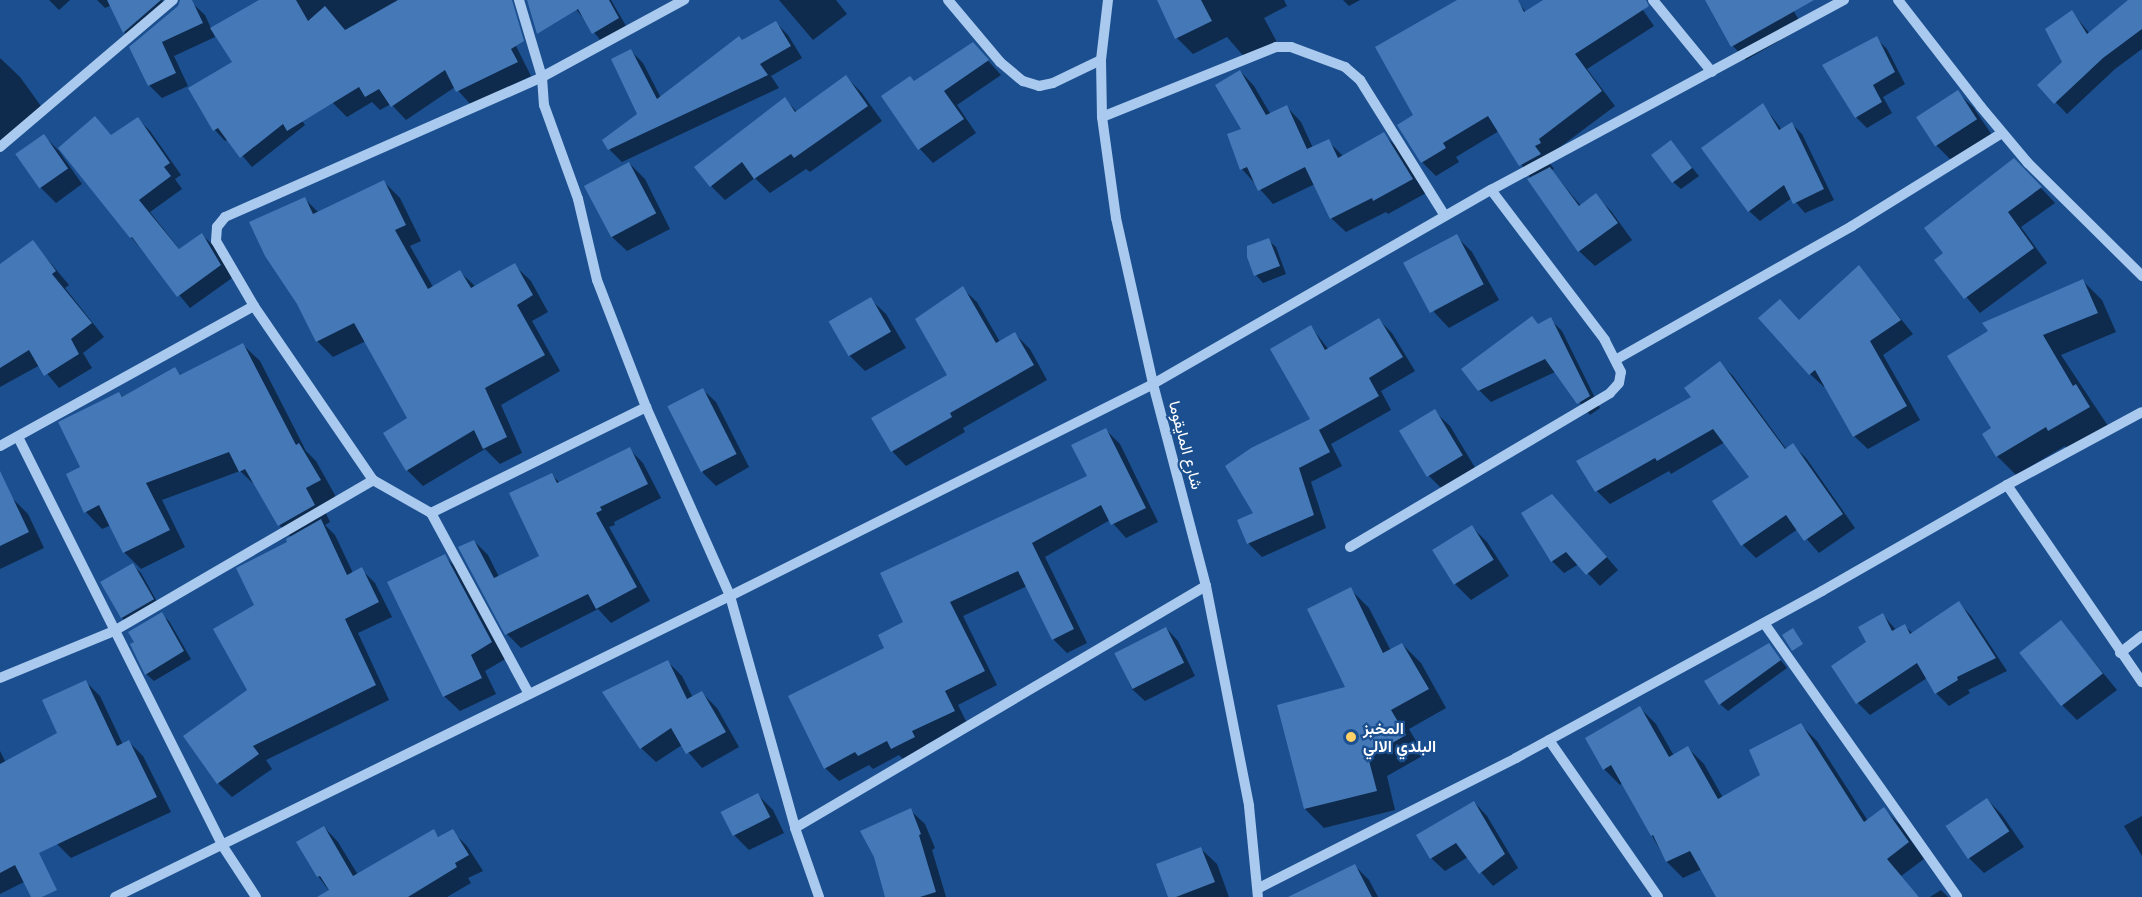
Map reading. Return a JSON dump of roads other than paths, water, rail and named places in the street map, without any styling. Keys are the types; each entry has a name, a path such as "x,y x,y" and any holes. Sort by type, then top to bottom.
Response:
{"street":[{"path":"0,147 173,0"},
{"path":"519,0 542,77 544,105 578,199 597,280 646,407 730,596 795,828 819,897"},
{"path":"529,694 431,513 373,480 254,306 216,241 217,227 225,217 542,77 684,0"},
{"path":"948,0 1000,62 1023,81 1039,86 1053,83 1101,60"},
{"name":"شارع المايقوما","path":"1108,0 1101,60 1102,117 1116,218 1153,384 1206,586 1249,806 1258,892"},
{"path":"1653,0 1712,72"},
{"path":"115,897 730,596 1153,384 1491,190 1844,0"},
{"path":"1898,0 2028,163 2142,276"},
{"path":"1102,117 1276,47 1291,47 1346,67 1360,80 1445,216"},
{"path":"1617,359 1852,226 2002,133"},
{"path":"1350,547 1610,393 1619,383 1621,372 1617,359 1491,190"},
{"path":"0,446 254,306"},
{"path":"431,513 646,407"},
{"path":"1258,892 1549,740 2142,412"},
{"path":"18,437 222,845 256,897"},
{"path":"0,678 114,631 373,480"},
{"path":"2007,485 2120,653 2142,681"},
{"path":"795,828 1206,586"},
{"path":"1764,623 1957,897"},
{"path":"2120,653 2142,636"},
{"path":"1549,740 1658,897"}],"place":[{"name":"المخبز البلدي الالي","path":"1351,737"}]}
